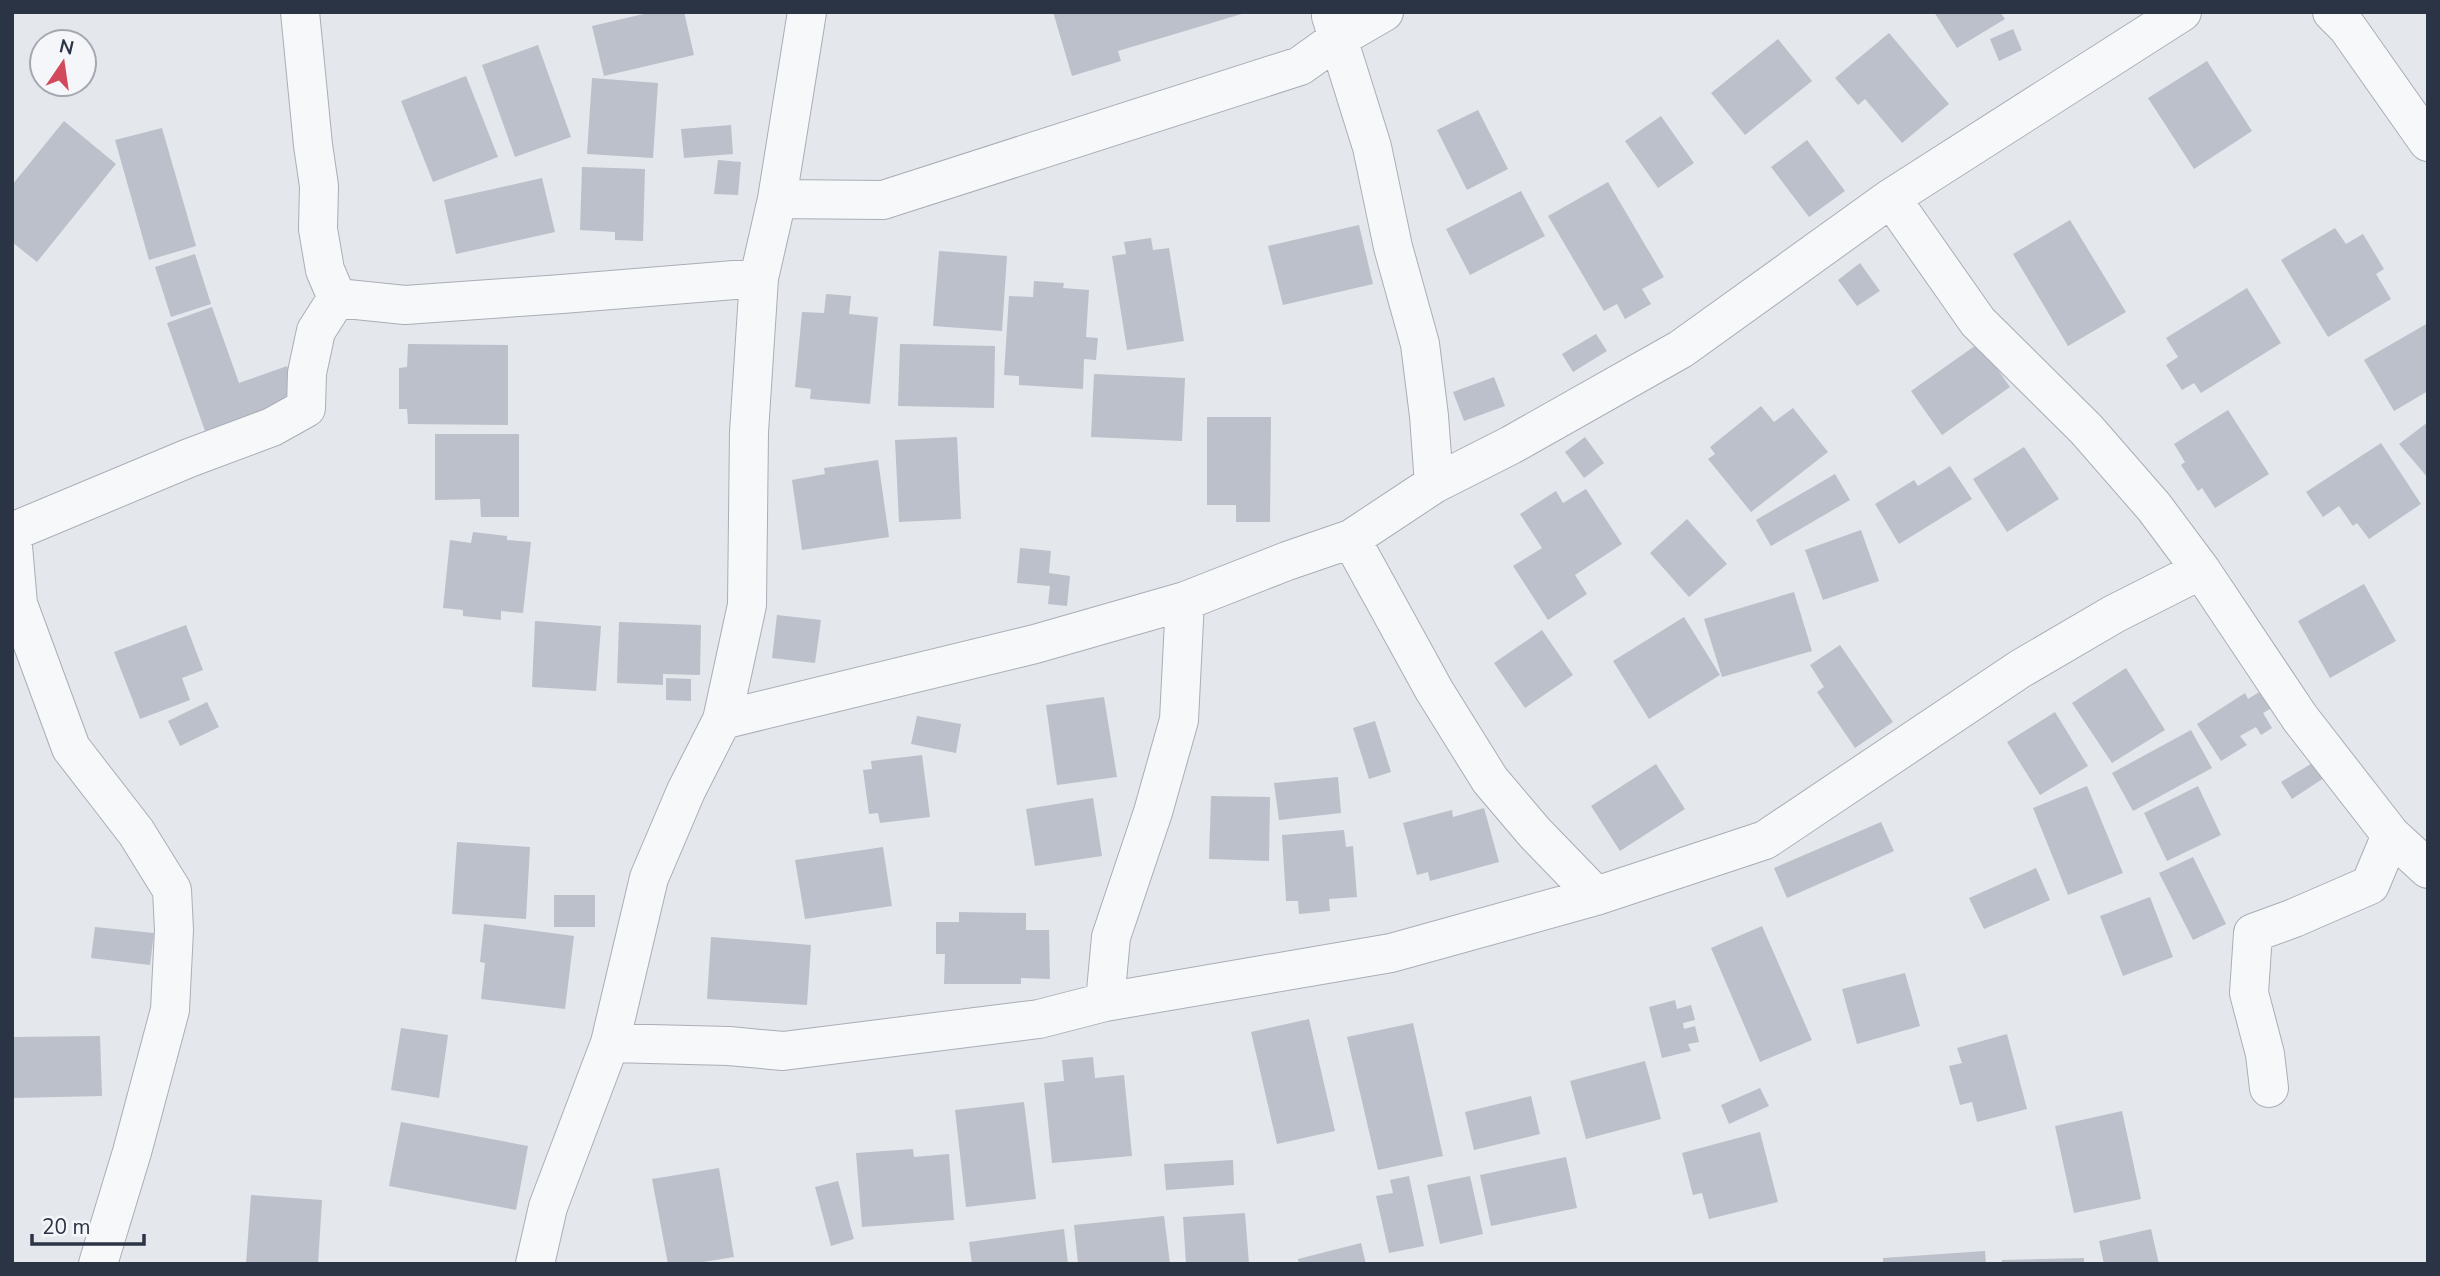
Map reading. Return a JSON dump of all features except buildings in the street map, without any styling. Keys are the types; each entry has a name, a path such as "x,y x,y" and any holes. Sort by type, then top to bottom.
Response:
{"street":[{"path":"300,12 319,186 318,229 326,270 337,298"},
{"path":"535,1264 548,1207 610,1044 649,878 722,720 747,605 749,432 759,278 777,200 807,12"},
{"path":"777,200 883,200 1300,66 1334,25 1384,12"},
{"path":"722,720 1035,644 1185,601 1351,539 1434,484 1511,445 1681,349 1891,198 2182,12"},
{"path":"2332,12 2347,27 2428,142"},
{"path":"1334,25 1372,147 1393,247 1420,344 1434,484"},
{"path":"1891,198 1978,321 2094,439 2154,507 2201,570 2300,718 2391,835 2428,869"},
{"path":"337,298 405,305 759,278"},
{"path":"98,1264 132,1152 170,1010 174,930 172,890 136,832 71,748 18,604 12,534 189,458 272,427 306,408 307,373 316,331 337,298"},
{"path":"1351,539 1434,691 1490,780 1535,833 1596,896"},
{"path":"610,1044 729,1046 783,1051 1039,1019 1105,1002 1391,953 1596,896 1765,840 2020,669 2114,614 2201,570"},
{"path":"1105,1002 1111,937 1153,812 1179,720 1185,601"},
{"path":"2269,1088 2265,1054 2249,993 2253,933 2370,885 2391,835"}]}
